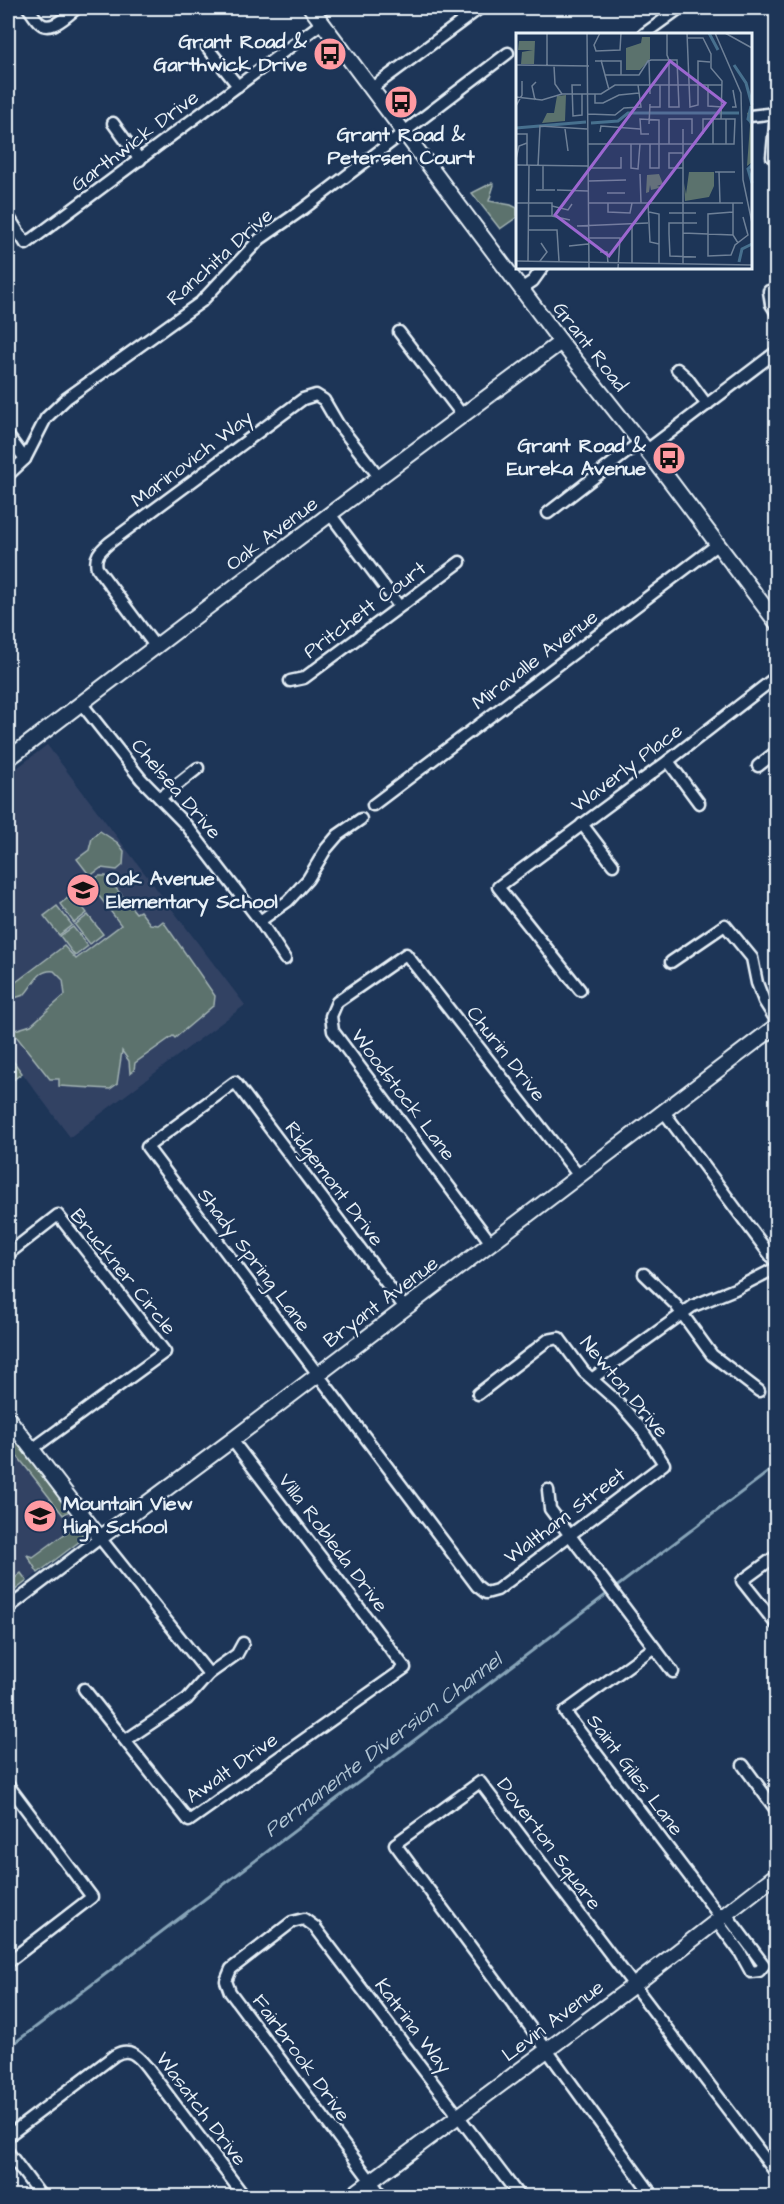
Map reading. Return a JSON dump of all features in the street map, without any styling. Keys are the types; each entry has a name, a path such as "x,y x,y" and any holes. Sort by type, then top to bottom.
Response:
{"street":[{"path":"28,8 41,24 47,26 77,8"},
{"name":"Grant Road","path":"311,8 372,88 410,127 521,289 777,622"},
{"path":"372,88 480,8"},
{"path":"645,33 680,8"},
{"name":"Garthwick Drive","path":"8,216 26,244 322,23"},
{"path":"207,47 238,86"},
{"name":"Ranchita Drive","path":"8,475 25,459 46,418 68,398 201,302 260,239 303,209 508,53"},
{"path":"751,116 777,114 772,157"},
{"path":"112,123 140,160"},
{"path":"521,289 533,280 542,268"},
{"path":"769,291 771,304 777,312"},
{"path":"399,332 464,416"},
{"name":"Oak Avenue","path":"8,757 561,342"},
{"path":"548,513 643,446 707,405 777,352"},
{"path":"677,369 687,378 707,405"},
{"name":"Marinovich Way","path":"155,646 97,568 95,561 98,552 118,536 311,395 324,400 338,424 380,478"},
{"path":"8,436 25,459"},
{"path":"330,514 399,606"},
{"name":"Miravalle Avenue","path":"374,805 718,544"},
{"name":"Pritchett Court","path":"290,681 304,678 460,562"},
{"name":"Waverly Place","path":"580,990 498,887 777,677"},
{"name":"Chelsea Drive","path":"81,703 141,779 187,826 260,921 285,959"},
{"path":"758,766 777,752"},
{"path":"668,761 699,803"},
{"path":"160,798 198,768"},
{"path":"260,921 288,901 308,879 326,849 338,835 361,819"},
{"path":"582,824 614,865"},
{"path":"671,962 725,925 752,958 757,983 764,1001 777,1020"},
{"name":"Churin Drive","path":"406,954 579,1176"},
{"name":"Woodstock Lane","path":"406,954 337,1002 331,1016 333,1031 491,1243"},
{"name":"Bryant Avenue","path":"8,1608 777,1026"},
{"name":"Ridgemont Drive","path":"235,1082 405,1308"},
{"name":"Shady Spring Lane","path":"235,1082 147,1147 477,1586 486,1593"},
{"path":"664,1112 777,1263"},
{"name":"Bruckner Circle","path":"8,1254 58,1215 165,1352 31,1450"},
{"path":"593,1378 682,1313 777,1268"},
{"path":"644,1274 682,1313 712,1355 759,1391"},
{"name":"Newton Drive","path":"478,1394 542,1344 559,1338 584,1372 593,1378 639,1426 664,1464"},
{"path":"8,1418 209,1674"},
{"name":"Villa Robleda Drive","path":"232,1440 405,1668"},
{"name":"Waltham Street","path":"486,1593 497,1590 664,1464"},
{"path":"548,1490 550,1509 673,1672"},
{"path":"777,1556 742,1581 777,1624"},
{"path":"126,1740 186,1699 209,1674 237,1654 243,1643"},
{"name":"Saint Giles Lane","path":"653,1648 565,1712 745,1949"},
{"name":"Awalt Drive","path":"84,1689 189,1821 405,1668"},
{"path":"742,1765 777,1810"},
{"name":"Doverton Square","path":"548,2050 395,1844 480,1782 633,1986"},
{"path":"8,1785 92,1897 8,1962"},
{"name":"Levin Avenue","path":"351,2196 633,1986 777,1875"},
{"name":"Katrina Way","path":"263,1944 292,1922 304,1919 315,1927 519,2196"},
{"name":"Fairbrook Drive","path":"263,1944 231,1969 226,1982 230,1992 382,2196"},
{"path":"633,1986 777,2173"},
{"path":"548,2050 653,2196"},
{"name":"Wasatch Drive","path":"8,2136 115,2055 125,2051 130,2052 146,2066 244,2196"},
{"path":"8,2152 41,2196"}],"shaded area":[{"name":"Oak Avenue Elementary School","path":"47,745 245,1005 70,1137 8,1054 8,775"},
{"name":"Mountain View High School","path":"8,1430 82,1529 83,1535 80,1541 8,1596"}],"green space":[{"path":"492,183 494,185 489,201 516,208 516,218 500,229 472,193"},
{"path":"100,831 118,843 124,851 123,865 117,870 101,868 90,876 77,859 89,850 92,838"},
{"path":"99,876 106,876 136,913 140,911 150,924 158,925 163,921 215,996 214,1005 175,1038 173,1036 135,1063 134,1070 130,1073 129,1061 122,1051 117,1084 110,1089 59,1086 59,1079 50,1079 12,1031 31,1025 65,995 63,980 54,971 44,972 36,978 24,995 8,1000 8,988 64,946 76,959 121,925 89,883"},
{"path":"73,894 87,913 74,923 60,904"},
{"path":"57,906 72,925 59,935 44,916"},
{"path":"88,915 103,934 90,944 75,925"},
{"path":"73,927 88,946 75,956 60,936"},
{"path":"8,1054 22,1073 8,1084"},
{"path":"8,1430 69,1511 63,1515 8,1444"},
{"path":"76,1521 82,1531 80,1541 38,1573 27,1555 33,1557 70,1530 69,1527"},
{"path":"21,1573 27,1581 14,1591 10,1587 10,1582"}],"waterway":[{"name":"Permanente Diversion Channel","path":"8,2048 776,1466"}],"place":[{"name":"Grant Road & Garthwick Drive","path":"330,54"},
{"name":"Grant Road & Petersen Court","path":"401,102"},
{"name":"Grant Road & Eureka Avenue","path":"669,458"},
{"name":"Oak Avenue Elementary School","path":"83,890"},
{"name":"Mountain View High School","path":"40,1516"}]}
